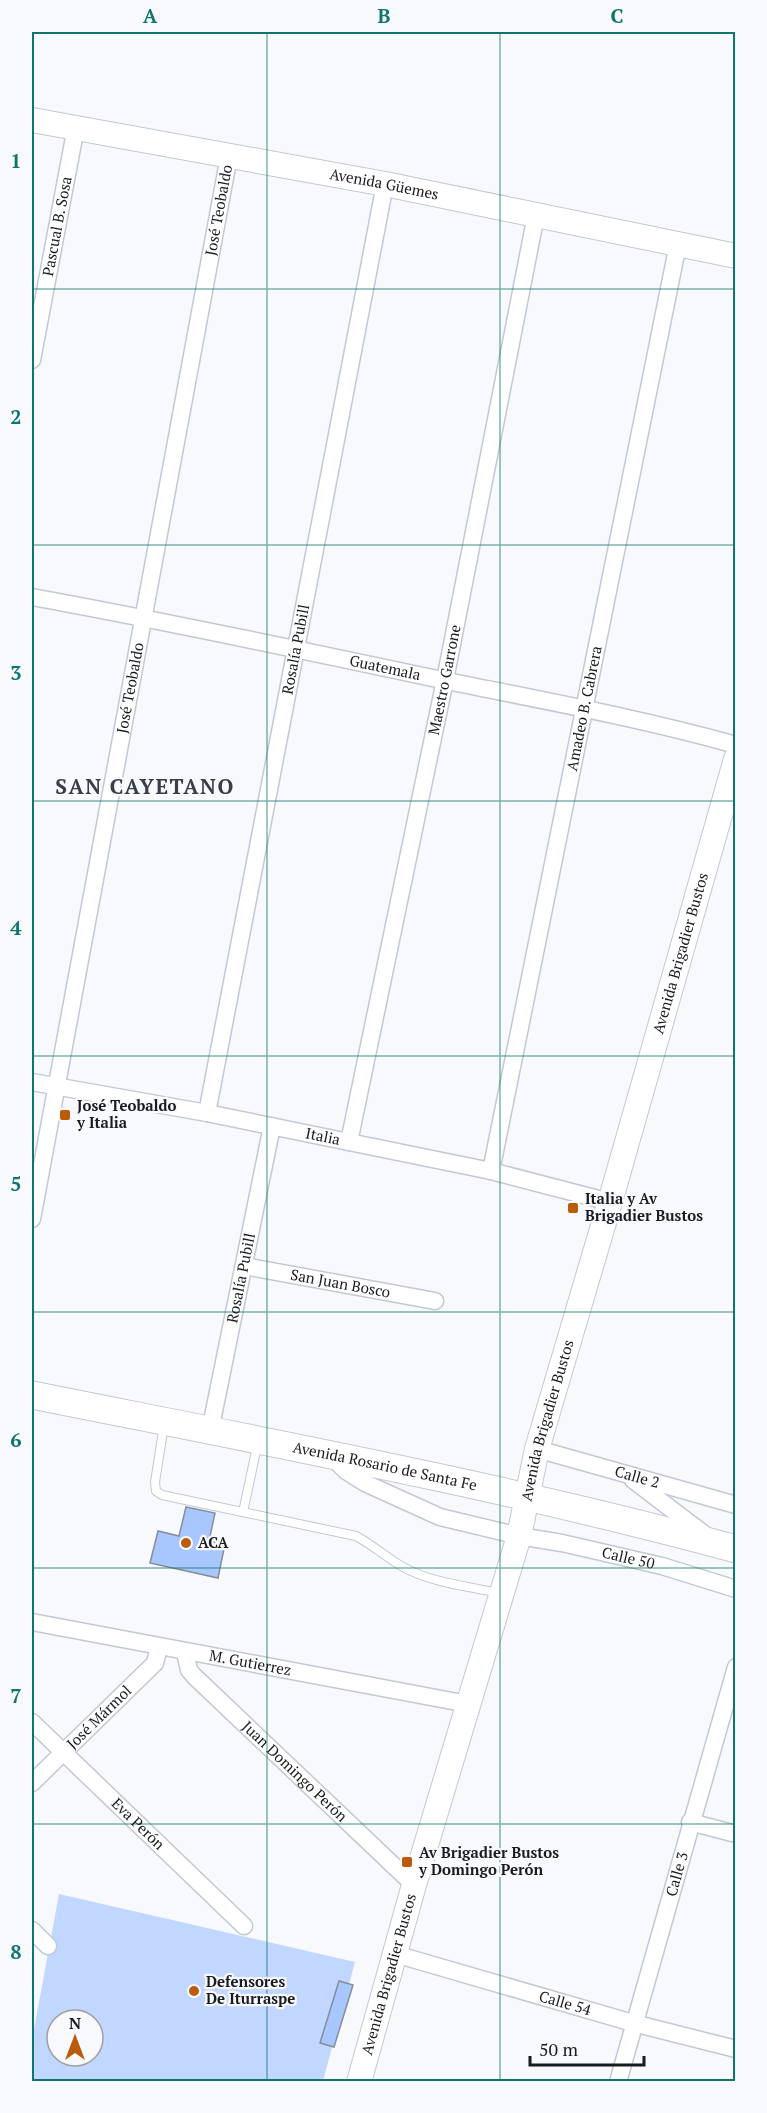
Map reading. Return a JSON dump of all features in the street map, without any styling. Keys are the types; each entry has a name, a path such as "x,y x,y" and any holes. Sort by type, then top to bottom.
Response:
{"main road":[{"name":"Avenida Rosario de Santa Fe","path":"32,1395 527,1497 654,1526 727,1546"}],"street":[{"name":"Avenida Güemes","path":"32,120 385,184 735,256"},
{"name":"Pascual B. Sosa","path":"32,360 76,127"},
{"name":"José Teobaldo","path":"32,1219 229,156"},
{"name":"Rosalía Pubill","path":"207,1113 385,184"},
{"name":"Maestro Garrone","path":"349,1142 445,680 536,215"},
{"name":"Amadeo B. Cabrera","path":"491,1171 678,244"},
{"name":"Guatemala","path":"32,597 585,708 666,726 735,745"},
{"name":"Avenida Brigadier Bustos","path":"359,2082 414,1885 519,1536 537,1449 610,1202 735,759"},
{"name":"Italia","path":"32,1082 207,1113 491,1171 610,1202"},
{"name":"Rosalía Pubill","path":"210,1431 272,1126"},
{"name":"San Juan Bosco","path":"244,1266 435,1301"},
{"name":"Calle 2","path":"537,1449 735,1505"},
{"name":"Calle 50","path":"332,1456 346,1471 365,1484 440,1517 662,1566 735,1589"},
{"path":"623,1473 727,1546"},
{"name":"M. Gutierrez","path":"32,1622 468,1704"},
{"name":"José Mármol","path":"32,1783 155,1663 159,1647"},
{"name":"Juan Domingo Perón","path":"185,1652 189,1670 194,1676 414,1885"},
{"name":"Calle 3","path":"618,2082 735,1667"},
{"name":"Eva Perón","path":"32,1722 244,1926"},
{"path":"690,1822 735,1834"},
{"path":"32,1930 48,1946"},
{"name":"Calle 54","path":"395,1954 633,2023 735,2049"}],"lane":[{"path":"165,1422 155,1482 156,1491 162,1495 356,1536 372,1544 403,1567 438,1580 501,1593"},
{"path":"243,1512 259,1441"}],"shaded area":[{"name":"Defensores De Iturraspe","path":"59,1894 355,1962 323,2081 32,2082 32,2040"}],"building":[{"name":"ACA","path":"186,1507 215,1513 209,1541 225,1544 218,1578 150,1563 158,1531 179,1536"},
{"path":"339,1981 353,1985 334,2047 320,2043"}],"place":[{"name":"José Teobaldo y Italia","path":"65,1115"},
{"name":"Italia y Av Brigadier Bustos","path":"573,1208"},
{"name":"ACA","path":"186,1543"},
{"name":"Av Brigadier Bustos y Domingo Perón","path":"407,1862"},
{"name":"Defensores De Iturraspe","path":"194,1991"}],"district":[{"name":"SAN CAYETANO","path":"145,787"}]}
